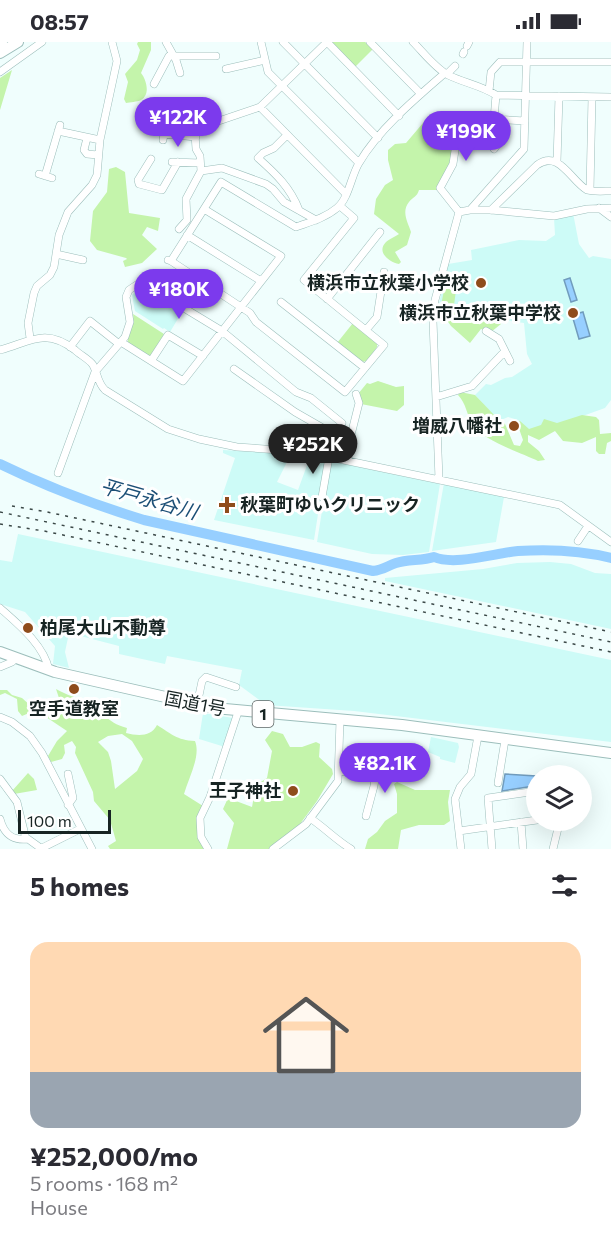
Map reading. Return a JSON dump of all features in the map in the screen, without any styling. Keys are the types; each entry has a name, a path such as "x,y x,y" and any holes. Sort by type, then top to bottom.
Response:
{"highway":[{"path":"0,53 18,42"},
{"name":"国道1号","path":"0,652 49,670 197,705 238,711 402,725 611,753"}],"street":[{"path":"0,72 42,42"},
{"path":"30,338 28,323 34,293 37,286 50,275 57,254 59,235 68,212 92,185 97,175 100,141 117,61 112,42"},
{"path":"166,42 180,73"},
{"path":"261,42 268,72 359,163"},
{"path":"283,42 378,138"},
{"path":"164,134 196,133 260,107 327,42 399,116"},
{"path":"370,42 421,94"},
{"path":"413,42 446,74 470,84 482,86 492,93 611,98"},
{"path":"470,210 524,150 527,42"},
{"path":"340,206 354,219 304,280 384,345 345,392 256,322 250,312 242,306 169,260 188,235 220,182 296,227 326,216 340,206 359,163 378,138 421,94 446,74 462,55"},
{"path":"154,84 169,56 216,56"},
{"path":"226,69 265,60"},
{"path":"494,149 504,136 495,120 492,93 491,72 500,62 611,62"},
{"path":"557,162 559,96"},
{"path":"590,190 592,97"},
{"path":"179,229 187,220 186,200 201,167 194,119 200,106"},
{"path":"260,107 346,194"},
{"path":"459,212 440,188 453,164 457,137 495,120 525,121"},
{"path":"45,176 54,158 59,128 100,141"},
{"path":"287,135 274,148 258,158 282,179 292,193 299,210"},
{"path":"87,138 84,150 87,154 98,155"},
{"path":"490,210 537,165 545,161 557,162 590,190 611,191"},
{"path":"151,163 138,180 139,184 162,189 175,162 222,168 266,184 284,202 316,220"},
{"path":"599,208 611,217"},
{"path":"459,212 490,210 554,216 611,208"},
{"path":"70,346 90,321 120,343 183,381 281,256 204,209"},
{"path":"439,479 433,321 435,300 459,212"},
{"path":"327,299 380,232"},
{"path":"188,235 261,281"},
{"path":"57,254 83,260"},
{"path":"366,330 377,317 384,272"},
{"path":"58,473 95,372 120,343 130,322 126,297 129,290 141,282 222,331 296,392 311,398 342,423"},
{"path":"280,302 365,368"},
{"path":"486,331 499,339 510,361"},
{"path":"151,362 168,335 203,356"},
{"path":"0,350 30,338 53,339 70,346 89,362 105,390 168,429 199,439 237,447 329,457 560,505 611,542"},
{"path":"436,397 472,386 506,351"},
{"path":"234,369 295,412 349,443"},
{"path":"348,461 349,443 359,403 356,394"},
{"path":"322,497 329,457"},
{"path":"579,541 588,526"},
{"path":"0,608 35,644 44,656 49,670"},
{"path":"0,667 16,658"},
{"path":"197,705 202,681 206,677 236,687"},
{"path":"208,849 201,837 200,819 210,797 238,711"},
{"path":"0,717 12,722 30,736 42,753 92,849"},
{"path":"273,849 298,831 338,781 340,720"},
{"path":"461,849 455,799 460,787 471,774 478,736"},
{"path":"498,783 505,740"},
{"path":"339,771 377,771 366,816"},
{"path":"68,774 73,798 68,805"},
{"path":"0,779 17,802 26,839"},
{"path":"492,849 488,798 526,793"},
{"path":"310,818 342,847 351,849"},
{"path":"0,819 5,832 18,840 26,839 42,848 80,829"},
{"path":"459,831 526,821"},
{"path":"521,822 523,849"},
{"path":"553,849 557,831"}],"shaded area":[{"path":"573,213 579,244 589,258 593,256 611,259 611,400 605,408 538,432 528,432 518,420 508,417 499,421 475,395 486,384 491,385 512,377 532,364 527,354 524,323 505,320 481,325 438,308 448,264 472,260 471,250 519,240 546,241 555,235 554,218"},
{"path":"140,288 182,312 170,332 135,311 132,295"},
{"path":"223,450 291,454 277,482 298,490 310,457 326,462 314,540 214,520 235,458 223,453"},
{"path":"330,461 440,484 429,552 403,555 372,554 317,542"},
{"path":"444,483 504,497 496,542 432,551"},
{"path":"18,534 611,660 611,742 354,711 266,705 239,685 242,670 167,656 165,664 119,654 119,646 69,633 65,652 69,668 53,664 55,646 25,612 0,604 0,560 12,562"},
{"path":"517,563 571,564 595,573 611,574 611,629 385,581 385,578 483,569"},
{"path":"203,713 233,718 225,747 199,739"},
{"path":"431,737 458,743 455,763 440,759 428,752"}],"green space":[{"path":"138,42 151,42 151,50 141,73 147,90 141,100 126,103 124,99 128,82 125,74 137,60 140,50"},
{"path":"332,42 365,42 373,49 355,67"},
{"path":"12,70 0,110 0,78"},
{"path":"431,120 440,122 447,120 453,126 454,154 440,190 419,190 407,206 406,217 411,232 407,245 395,252 401,262 399,264 388,259 383,253 382,249 386,242 399,234 374,214 376,199 385,185 393,180 388,150 395,144 406,143 423,123"},
{"path":"116,167 125,172 129,213 160,218 158,231 147,227 142,235 157,249 142,263 125,267 123,261 126,258 97,250 90,241 93,211 107,192 109,169"},
{"path":"447,274 458,276 454,305 481,318 501,318 501,324 491,332 481,329 470,343 451,326 440,311"},
{"path":"133,314 164,334 151,355 147,355 128,343"},
{"path":"353,323 377,343 377,347 367,361 362,362 337,343"},
{"path":"378,381 396,387 404,386 404,405 397,411 361,404 358,394 367,383"},
{"path":"460,392 475,395 505,424 514,445 520,446 523,440 517,423 520,421 529,429 541,425 544,419 557,423 582,415 596,417 599,420 600,434 611,433 611,441 607,443 605,454 599,454 596,451 596,437 582,443 563,441 555,431 539,440 528,435 528,442 539,451 545,460 538,461 493,441 477,430 458,395"},
{"path":"56,689 93,705 109,720 127,728 126,733 148,734 157,725 179,738 195,741 197,753 184,794 203,806 206,849 110,849 108,846 116,841 110,820 94,801 93,792 72,741 64,745 65,753 62,759 51,762 48,756 57,741 67,731 40,713 30,718 29,713 22,716 18,711 17,699 5,693 0,695 0,690 7,690 12,695 22,698 32,707 56,717 64,713","holes":["122,734 132,741 143,759 137,771 115,789 108,752 98,742 108,736"]},
{"path":"272,731 283,734 290,747 302,747 316,742 320,744 319,757 332,769 333,774 300,824 269,849 227,849 234,823 223,809 228,798 252,807 256,785 267,778 272,751 265,740"},
{"path":"28,773 34,779 37,790 14,794 12,791"},
{"path":"397,782 415,790 450,790 448,802 450,821 444,825 419,825 401,830 398,849 365,849 368,839 385,821 397,813 397,794 394,784"}],"water":[{"path":"570,278 577,300 571,302 564,280"},
{"path":"583,312 590,336 579,339 572,315"},
{"path":"505,774 526,775 526,787 502,791"}],"waterway":[{"name":"平戸永谷川","path":"0,464 71,495 144,520 373,571 405,561 434,557 464,560 518,551 565,551 611,558"}],"railway":[{"path":"12,506 611,632"},
{"path":"0,512 611,642"},
{"path":"0,524 44,531 611,652"}],"place":[{"name":"横浜市立秋葉小学校","path":"481,283"},
{"name":"横浜市立秋葉中学校","path":"573,313"},
{"name":"増威八幡社","path":"514,426"},
{"name":"秋葉町ゆいクリニック","path":"227,505"},
{"name":"柏尾大山不動尊","path":"28,628"},
{"name":"空手道教室","path":"74,689"},
{"name":"王子神社","path":"293,791"}]}
